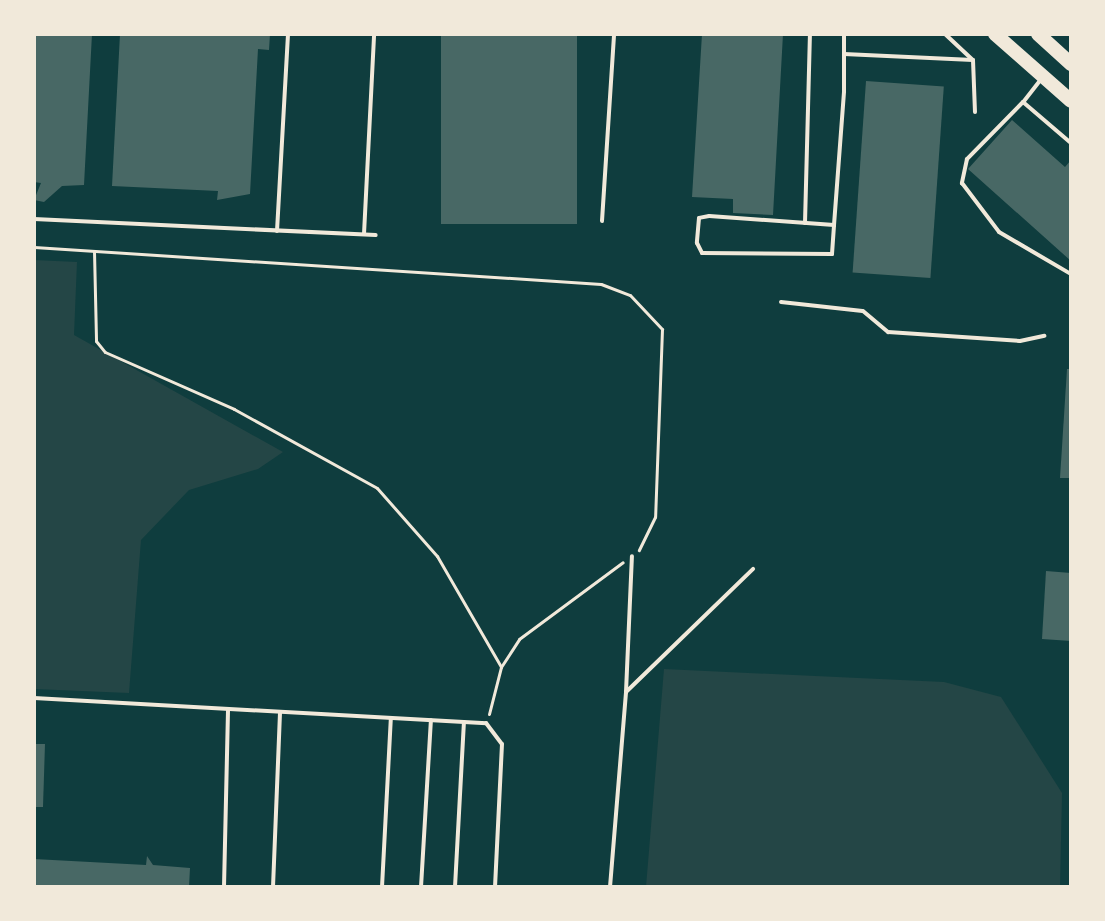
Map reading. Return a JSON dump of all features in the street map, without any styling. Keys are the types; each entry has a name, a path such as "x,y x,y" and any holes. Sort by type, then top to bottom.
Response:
{"main road":[{"path":"995,34 1071,101"},
{"path":"1038,34 1071,64"}],"lane":[{"path":"277,231 288,34"},
{"path":"364,234 374,34"},
{"path":"602,221 614,34"},
{"path":"805,223 810,34"},
{"path":"834,225 709,216 699,218 697,243 702,253 817,258 832,254 834,225 844,54 844,34"},
{"path":"945,34 973,60 975,112"},
{"path":"844,54 973,60"},
{"path":"1043,77 967,159 962,183 999,232 1071,274"},
{"path":"1023,102 1071,143"},
{"path":"34,219 376,235"},
{"path":"781,302 863,311 888,332 1020,341 1044,336"},
{"path":"610,887 626,692 632,556"},
{"path":"626,692 753,569"},
{"path":"34,698 486,723 502,744 495,887"},
{"path":"224,887 228,709"},
{"path":"273,887 280,712"},
{"path":"382,887 391,718"},
{"path":"421,887 431,720"},
{"path":"455,887 464,722"}],"path":[{"path":"34,247 601,284 630,295 662,329 655,517 649,537 632,556 519,639 501,667 486,723"},
{"path":"94,251 96,341 105,352 234,409 377,488 437,556 501,667"}],"shaded area":[{"path":"34,260 77,262 74,335 283,452 258,469 189,490 141,540 129,693 34,689"},
{"path":"664,669 944,682 1001,697 1062,793 1060,887 646,887"}],"building":[{"path":"34,34 92,34 84,185 62,186 44,202 34,200 41,183 34,182"},
{"path":"120,34 270,34 269,50 258,49 250,194 217,200 218,191 112,186"},
{"path":"441,34 577,34 577,224 441,224"},
{"path":"702,34 783,34 773,215 733,213 733,199 692,197"},
{"path":"866,81 944,86 930,278 853,273"},
{"path":"1012,120 1065,167 1071,160 1071,261 968,169"},
{"path":"1067,369 1071,369 1071,478 1060,478"},
{"path":"1046,571 1071,573 1071,641 1042,639"},
{"path":"34,744 45,744 43,807 34,807"},
{"path":"147,856 153,865 190,868 189,887 34,887 34,859 146,865"}]}
